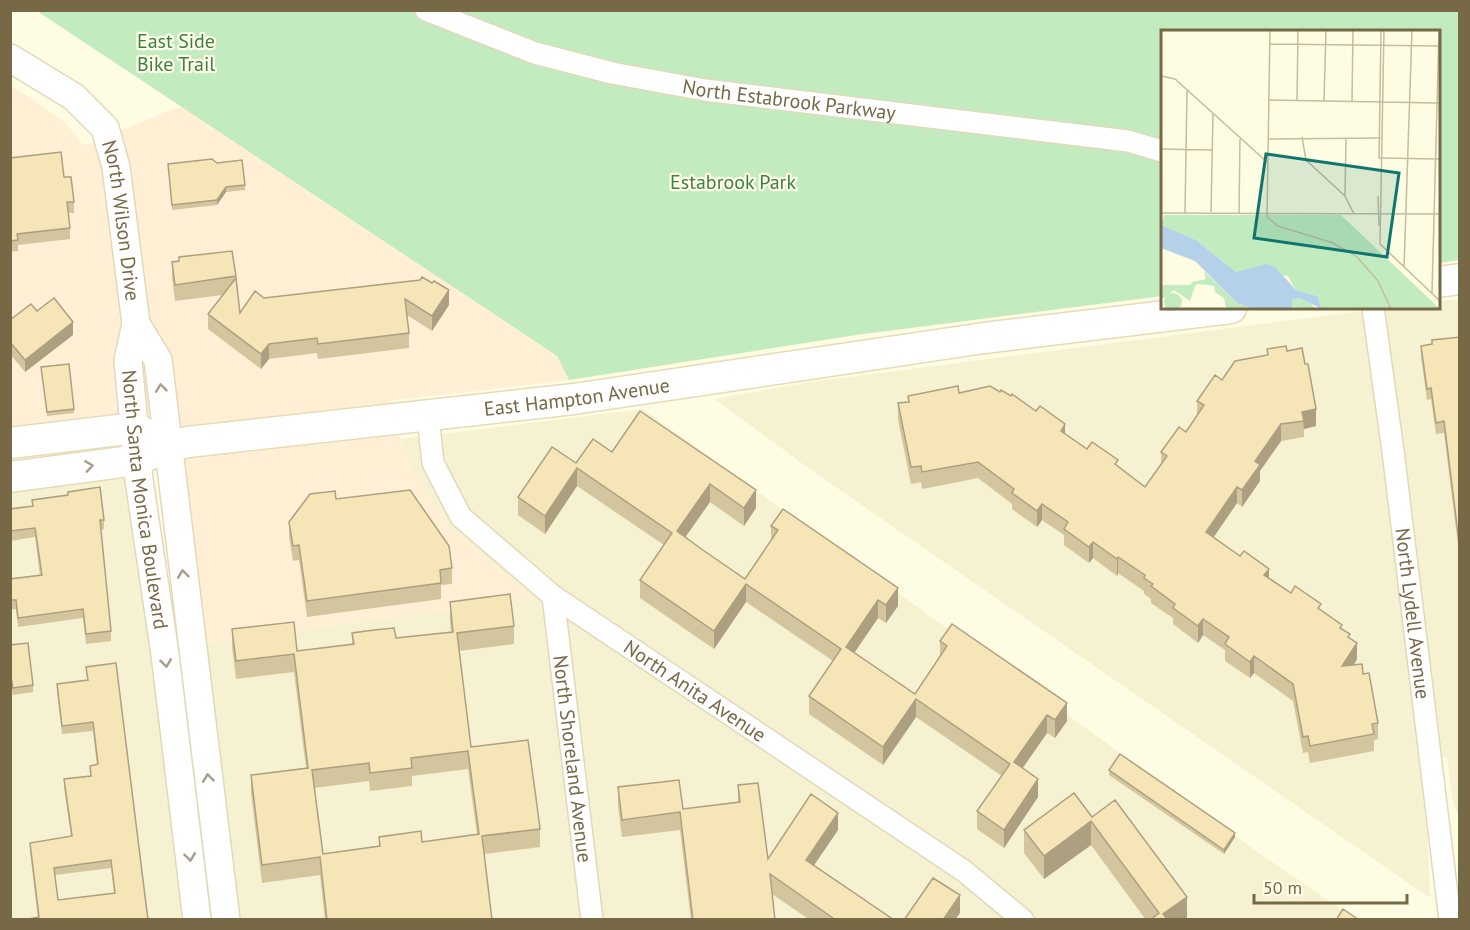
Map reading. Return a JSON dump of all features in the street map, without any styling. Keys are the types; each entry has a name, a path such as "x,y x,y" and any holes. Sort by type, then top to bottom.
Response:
{"main road":[{"path":"1440,282 1460,279"},
{"name":"East Hampton Avenue","path":"10,477 138,460 168,446 632,391 764,369 984,338 1223,309"},
{"path":"41,473 23,442 135,428 168,446"}],"street":[{"name":"North Estabrook Parkway","path":"426,10 535,53 612,73 705,90 1128,141 1161,151"},
{"name":"North Wilson Drive","path":"10,57 74,98 105,128 116,167 136,324"},
{"name":"North Lydell Avenue","path":"1373,309 1451,846 1450,920"},
{"name":"North Santa Monica Boulevard","path":"136,324 128,360 138,460 198,920"},
{"name":"North Santa Monica Boulevard","path":"136,324 158,360 226,920"},
{"name":"North Anita Avenue","path":"428,416 433,463 461,517 553,596 964,871 1023,920"},
{"name":"North Shoreland Avenue","path":"553,596 592,920"}],"shaded area":[{"path":"11,85 65,122 84,146 181,106 557,356 569,380 390,401 405,454 424,490 448,524 533,599 204,643 179,412 11,437"},
{"path":"1459,299 1460,822 1452,797 1447,758 1419,760 1428,845 1430,898 811,470 715,399 810,382 1378,309 1440,309 1440,301"},
{"path":"643,409 1256,851 1356,919 238,919 204,643 532,599 448,524 424,490 405,454 401,439"},
{"path":"102,475 128,477 131,482 183,919 11,919 10,487"}],"green space":[{"name":"Estabrook Park","path":"37,11 1459,11 1459,260 1440,263 1440,30 1161,30 1161,296 856,335 569,380 557,356"}],"building":[{"path":"61,152 64,177 71,177 74,202 67,202 70,228 17,234 18,240 10,241 10,158"},
{"path":"212,159 217,163 242,160 245,185 226,187 217,200 172,205 168,164"},
{"path":"232,251 236,276 175,285 172,262 179,261 179,257"},
{"path":"422,277 449,290 432,316 405,299 409,333 318,344 317,338 269,344 261,354 208,314 236,278 240,313 255,291 264,298 420,280"},
{"path":"54,298 73,322 25,360 10,342 10,320 31,304 37,311"},
{"path":"1460,337 1460,550 1444,421 1436,423 1431,388 1427,389 1421,346 1432,344 1432,340"},
{"path":"1286,346 1287,351 1302,348 1305,364 1308,364 1316,409 1302,412 1304,421 1281,424 1255,461 1260,465 1242,490 1237,487 1206,532 1240,556 1244,551 1269,569 1264,575 1291,593 1295,586 1321,604 1318,608 1342,625 1340,628 1350,634 1348,637 1357,643 1342,666 1362,664 1363,674 1369,673 1378,723 1372,724 1374,734 1310,746 1308,736 1303,737 1293,684 1254,656 1250,662 1225,644 1229,637 1203,619 1198,626 1173,608 1175,604 1151,586 1153,584 1144,578 1145,575 1093,542 1089,547 1064,529 1068,522 1042,504 1037,511 1012,493 1014,489 978,462 922,472 921,466 911,467 898,403 909,402 908,396 958,386 959,393 990,386 1011,396 1012,394 1036,411 1040,406 1065,424 1061,431 1087,449 1092,442 1118,460 1115,464 1145,487 1167,456 1161,452 1179,427 1186,432 1204,405 1197,401 1215,375 1222,380 1235,361 1268,355 1267,349"},
{"path":"69,364 74,409 47,412 41,367"},
{"path":"640,411 756,490 744,508 710,484 677,531 745,579 778,530 771,526 783,509 898,588 886,605 878,600 846,647 915,694 947,646 940,641 952,624 1067,703 1055,720 1047,715 1014,762 1038,779 1004,830 977,811 1010,764 916,699 883,747 809,696 841,649 746,584 714,631 640,580 672,533 577,468 545,516 518,497 552,447 576,463 593,439 612,452"},
{"path":"100,487 104,520 100,520 111,631 86,634 83,609 18,618 16,600 10,600 10,579 42,575 35,528 10,531 10,509 33,506 32,500 68,495 68,492"},
{"path":"410,490 449,546 452,568 440,570 441,583 307,601 299,545 293,546 289,522 310,494 335,491 336,499"},
{"path":"510,594 514,626 457,633 471,747 528,740 540,829 482,836 492,920 327,920 320,857 262,865 256,817 251,775 308,768 294,654 236,661 232,629 294,622 297,651 354,644 352,633 374,630 394,628 396,638 453,632 450,602","holes":["468,751 479,834 422,842 421,831 379,837 380,846 323,854 312,770 369,763 370,773 412,768 411,758"]},
{"path":"28,643 33,685 13,688 10,672 10,645"},
{"path":"116,663 148,920 23,920 39,917 30,843 72,836 64,779 91,776 90,766 98,764 93,722 62,726 57,684 88,680 86,667","holes":["111,860 115,893 58,900 54,868"]},
{"path":"1120,754 1235,833 1224,850 1109,770"},
{"path":"679,780 683,809 740,802 738,785 758,783 768,859 811,794 838,813 806,860 894,920 836,920 770,874 775,920 693,920 680,812 622,820 618,787"},
{"path":"1074,793 1092,817 1115,800 1187,897 1163,914 1168,920 1150,920 1159,913 1091,821 1044,856 1024,830"},
{"path":"933,878 960,895 943,920 904,920"},
{"path":"1343,909 1359,920 1336,920"}],"park label":[{"name":"East Side Bike Trail","path":"176,52"}]}
